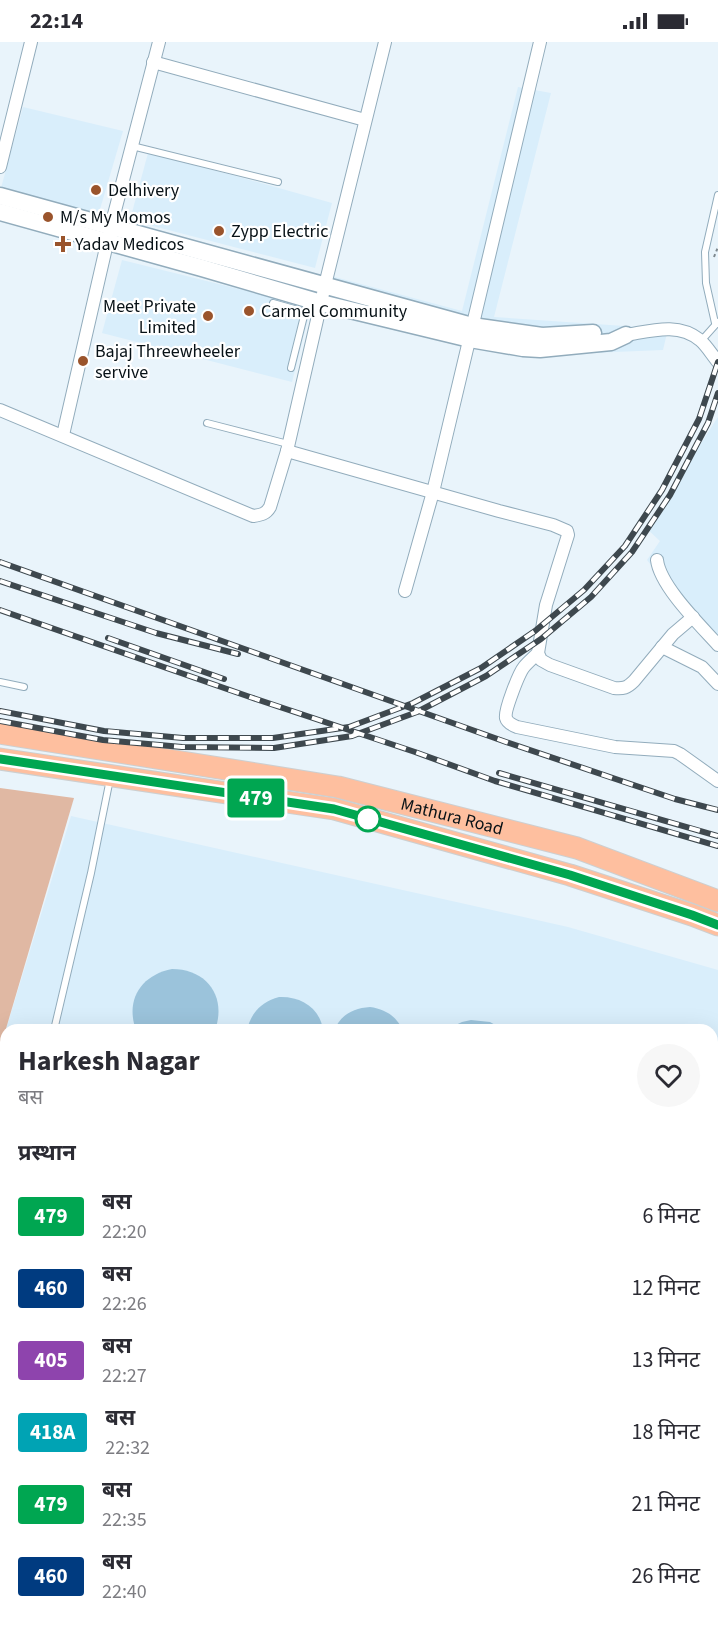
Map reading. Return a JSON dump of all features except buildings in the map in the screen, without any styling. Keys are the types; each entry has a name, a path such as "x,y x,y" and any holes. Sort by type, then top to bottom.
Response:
{"highway":[{"name":"Mathura Road","path":"0,734 338,787 577,848 718,901"},
{"name":"Mathura Road","path":"0,759 334,809 570,875 718,925"}],"street":[{"path":"0,167 31,42"},
{"path":"63,435 109,234 159,42"},
{"path":"0,410 253,516 267,512 288,447 312,305 325,285 385,42"},
{"path":"405,591 433,492 540,42"},
{"path":"153,62 365,120"},
{"path":"0,196 312,305 471,332 542,336 612,333 626,335 670,328 685,331 701,341 718,362"},
{"path":"0,212 109,234 325,285 471,332"},
{"path":"288,447 567,531 568,535 546,605 538,653 541,660 550,665 614,688 623,689 634,681 673,634 693,617"},
{"path":"657,560 658,569 663,576 693,617 718,645"},
{"path":"662,647 702,667 718,684"},
{"path":"538,653 522,669 514,687 505,714 510,724 615,747 674,751 718,781"}],"lane":[{"path":"132,146 278,182"},
{"path":"701,341 717,323 706,283 705,252 718,195"},
{"path":"273,303 312,305 291,368"},
{"path":"207,423 288,447"},
{"path":"0,682 24,687"},
{"path":"55,1024 111,776"}],"shaded area":[{"path":"518,87 551,93 494,317 668,329 663,350 542,355 487,350 449,343 322,311 331,276 462,311"},
{"name":"Delhivery","path":"23,107 123,131 98,216 1,188"},
{"path":"148,153 332,203 315,268 130,220"},
{"path":"122,260 311,307 292,382 102,333"},
{"path":"718,417 718,650 647,560 660,541 646,528"},
{"path":"0,788 74,798 7,1024 0,1024"},
{"path":"71,816 568,927 718,970 718,1024 8,1024"}],"water":[{"path":"172,969 184,970 204,980 216,996 218,1007 216,1024 134,1024 134,999 138,990 144,983 161,972"},
{"path":"279,997 302,1001 314,1010 322,1024 249,1024 258,1009"},
{"path":"370,1007 380,1009 399,1024 338,1024 348,1013"},
{"path":"471,1020 494,1024 458,1024"}],"railway":[{"path":"0,711 104,731 183,738 273,738 349,727 413,703 481,668 535,631 584,590 625,546 662,490 699,419 718,362"},
{"path":"0,721 103,740 182,747 274,748 352,736 417,712 486,676 541,639 591,597 632,552 670,495 708,423 718,393"},
{"path":"0,562 506,742 675,799 718,810"},
{"path":"0,581 156,633 238,654"},
{"path":"0,610 495,781 718,846"},
{"path":"108,638 224,679"},
{"path":"499,773 718,836"}],"bus line":[{"name":"479","path":"0,759 334,809 570,875 718,925"}],"place":[{"name":"Delhivery","path":"96,190"},
{"name":"M/s My Momos","path":"48,217"},
{"name":"Zypp Electric","path":"219,231"},
{"name":"Yadav Medicos","path":"63,244"},
{"name":"Carmel Community","path":"249,311"},
{"name":"Meet Private Limited","path":"208,316"},
{"name":"Bajaj Threewheeler servive","path":"83,361"}]}
